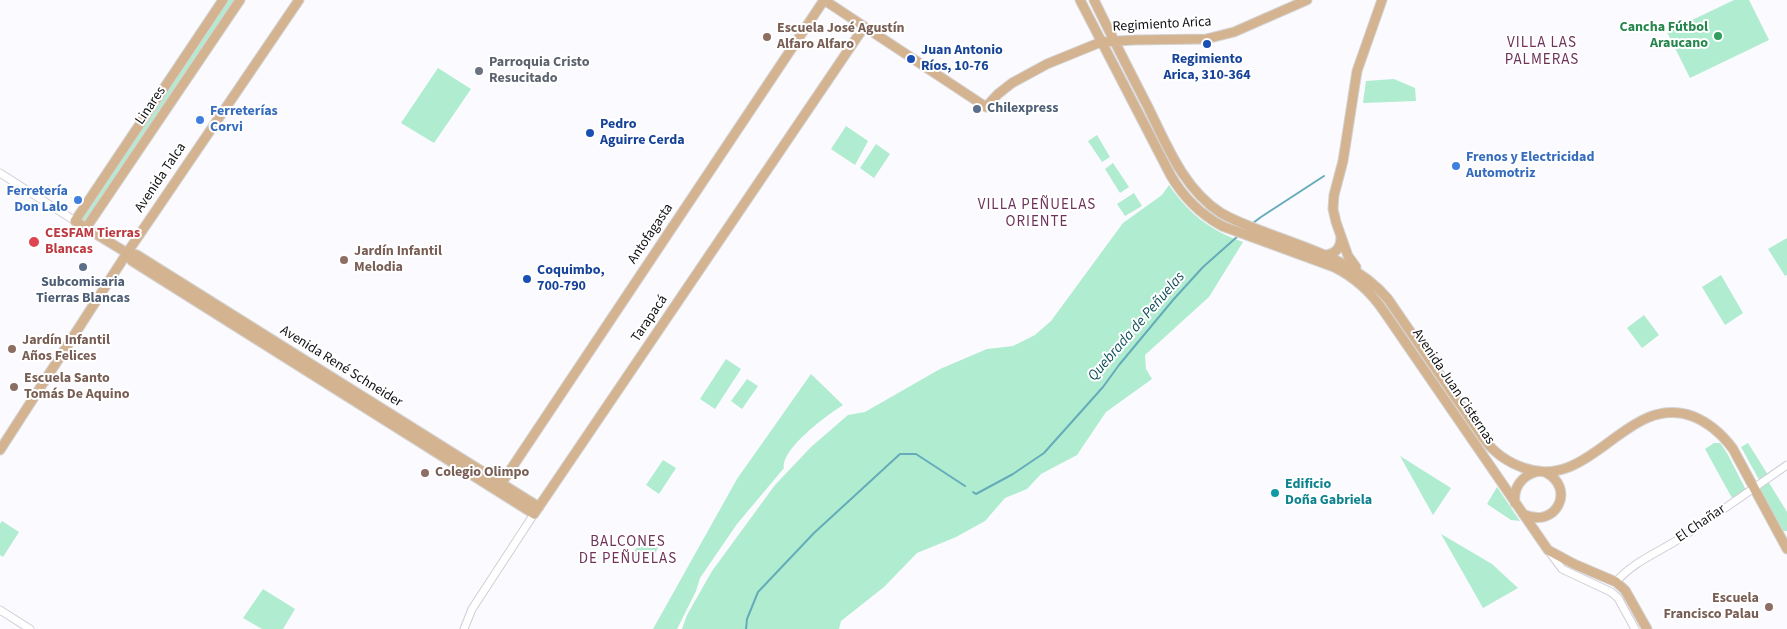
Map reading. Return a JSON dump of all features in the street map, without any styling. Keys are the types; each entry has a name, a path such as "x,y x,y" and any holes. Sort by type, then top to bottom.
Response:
{"main road":[{"name":"Linares","path":"75,221 223,0"},
{"name":"Linares","path":"86,228 240,0"},
{"name":"Avenida Talca","path":"0,450 127,253 299,0"},
{"path":"824,0 864,27"},
{"name":"Antofagasta","path":"501,484 824,0"},
{"path":"1080,0 1171,176 1192,204 1214,221 1231,230 1321,257 1332,254 1338,249 1341,244 1340,234"},
{"path":"1094,0 1181,170 1198,193 1226,216 1321,257"},
{"name":"Regimiento Arica","path":"864,27 986,107 1012,83 1047,64 1101,42 1206,39 1234,32 1307,0"},
{"name":"Avenida Juan Cisternas","path":"1359,272 1350,259 1340,234 1334,215 1334,195 1343,161 1358,71 1382,0"},
{"name":"Tarapacá","path":"537,511 864,27"},
{"name":"Avenida René Schneider","path":"75,221 127,253 137,255 501,484 537,511"},
{"name":"Avenida René Schneider","path":"127,253 132,261 537,511"},
{"name":"Avenida Juan Cisternas","path":"1321,257 1343,262 1374,284 1388,299 1487,443 1506,460 1521,467 1541,471"},
{"name":"Avenida Juan Cisternas","path":"1321,257 1365,287 1378,302 1548,550 1616,582 1625,590 1647,629"},
{"path":"1515,503 1516,490 1520,481 1526,476 1541,471 1560,470 1579,463 1642,420 1662,414 1676,413 1695,418 1709,425 1721,435 1733,450 1787,549"},
{"path":"1523,514 1535,518 1549,516 1558,506 1561,498 1560,487 1554,477 1541,471"}],"street":[{"name":"Avenida René Schneider","path":"0,173 75,221"},
{"name":"El Chañar","path":"1616,582 1636,564 1680,538 1787,465"},
{"name":"Tarapacá","path":"464,629 472,609 537,511"},
{"name":"Avenida Juan Cisternas","path":"1548,550 1562,569 1611,592 1618,598 1635,629"},
{"path":"0,610 30,629"}],"green space":[{"path":"226,0 236,0 86,223 80,219"},
{"name":"Cancha Fútbol Araucano","path":"1734,0 1749,0 1769,40 1690,78 1667,32"},
{"path":"438,68 471,89 434,143 401,123"},
{"path":"1394,79 1415,88 1416,101 1363,103 1366,81"},
{"path":"846,126 868,141 855,165 831,149"},
{"path":"1097,135 1110,157 1102,162 1088,141"},
{"path":"876,144 890,154 874,178 860,168"},
{"path":"1113,163 1129,187 1120,193 1105,169"},
{"name":"Quebrada de Peñuelas","path":"1169,185 1184,204 1201,220 1231,238 1243,242 1209,297 1145,355 1146,369 1152,379 1106,412 1077,455 1041,474 1027,489 1005,498 985,521 956,537 917,553 884,587 841,621 839,629 682,629 687,615 712,571 775,485 811,447 848,415 865,412 940,369 987,349 1013,346 1035,335 1051,321 1123,223 1162,195"},
{"path":"1134,193 1142,206 1125,216 1117,204"},
{"path":"1787,238 1787,275 1785,276 1768,249"},
{"path":"1721,275 1743,313 1725,325 1702,287"},
{"path":"1644,315 1659,335 1642,348 1627,328"},
{"path":"726,359 741,369 715,409 700,399"},
{"path":"811,374 843,405 797,442 785,460 784,468 737,524 700,578 696,591 677,629 653,629 737,479"},
{"path":"747,379 758,386 742,409 731,401"},
{"path":"1714,443 1720,443 1727,453 1746,490 1732,498 1705,449"},
{"path":"1748,443 1768,475 1761,480 1758,478 1741,447"},
{"path":"1400,456 1451,488 1433,515"},
{"path":"663,460 676,468 659,494 646,485"},
{"path":"1768,481 1787,512 1787,531 1783,531 1760,490 1761,486"},
{"path":"1497,487 1520,521 1511,520 1487,504"},
{"path":"2,521 19,532 3,557 0,555 0,524"},
{"path":"1441,534 1492,564 1518,588 1483,608"},
{"path":"643,537 658,548 649,565 632,555"},
{"path":"263,589 295,609 283,629 262,629 243,618"}],"waterway":[{"name":"Quebrada de Peñuelas","path":"1253,223 1324,176"},
{"name":"Quebrada de Peñuelas","path":"973,492 976,494 1013,474 1044,453 1103,387 1173,300 1203,267 1238,236"},
{"name":"Quebrada de Peñuelas","path":"746,629 747,619 758,592 814,533 900,454 916,454 965,486"}],"place":[{"name":"Cancha Fútbol Araucano","path":"1718,36"},
{"name":"Escuela José Agustín Alfaro Alfaro","path":"767,37"},
{"name":"Regimiento Arica, 310-364","path":"1207,44"},
{"name":"Juan Antonio Ríos, 10-76","path":"911,59"},
{"name":"Parroquia Cristo Resucitado","path":"479,71"},
{"name":"Chilexpress","path":"977,109"},
{"name":"Ferreterías Corvi","path":"200,120"},
{"name":"Pedro Aguirre Cerda","path":"590,133"},
{"name":"Frenos y Electricidad Automotriz","path":"1456,166"},
{"name":"Ferretería Don Lalo","path":"78,200"},
{"name":"CESFAM Tierras Blancas","path":"34,242"},
{"name":"Jardín Infantil Melodia","path":"344,260"},
{"name":"Subcomisaria Tierras Blancas","path":"83,267"},
{"name":"Coquimbo, 700-790","path":"527,279"},
{"name":"Jardín Infantil Años Felices","path":"12,349"},
{"name":"Escuela Santo Tomás De Aquino","path":"14,387"},
{"name":"Colegio Olimpo","path":"425,473"},
{"name":"Edificio Doña Gabriela","path":"1275,493"},
{"name":"Escuela Francisco Palau","path":"1769,607"}],"district":[{"name":"VILLA LAS PALMERAS","path":"1542,52"},
{"name":"VILLA PEÑUELAS ORIENTE","path":"1037,214"},
{"name":"BALCONES DE PEÑUELAS","path":"628,552"}]}
